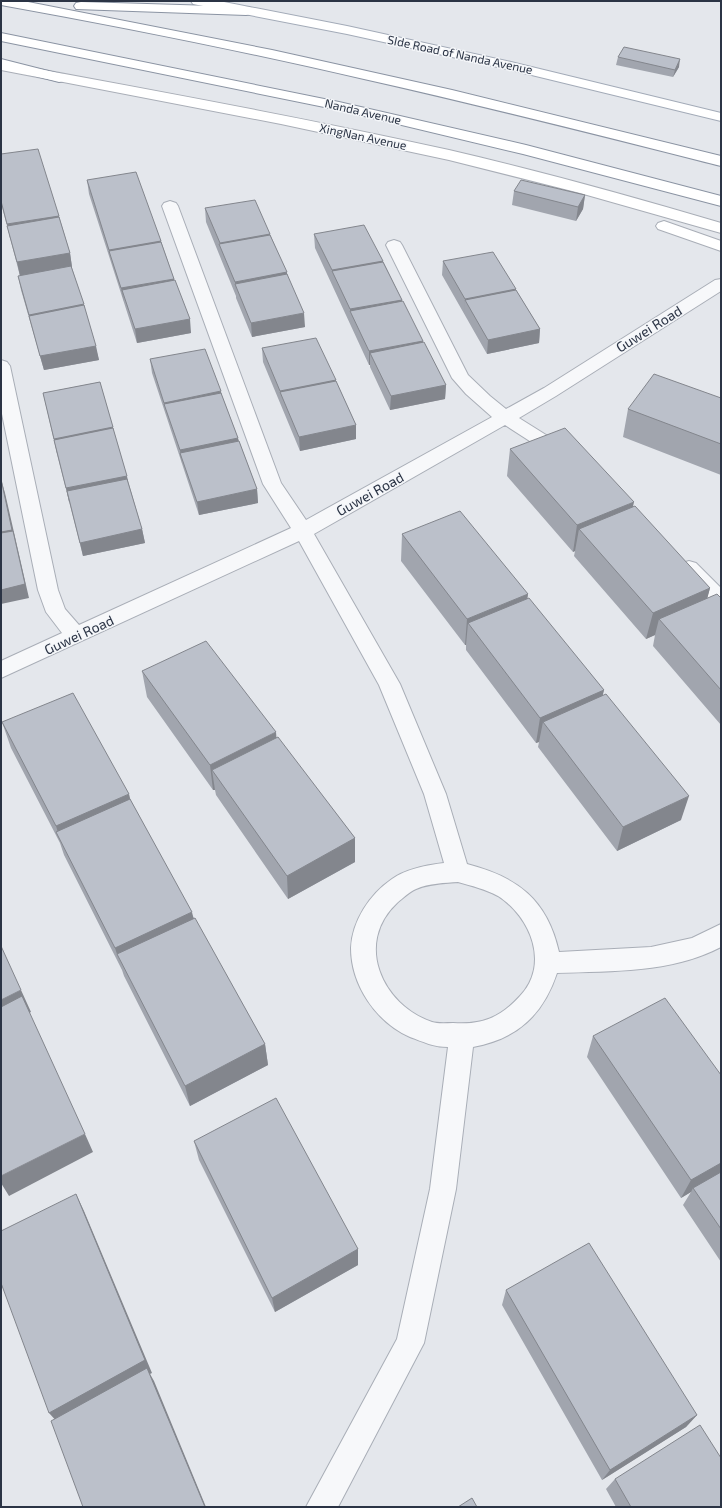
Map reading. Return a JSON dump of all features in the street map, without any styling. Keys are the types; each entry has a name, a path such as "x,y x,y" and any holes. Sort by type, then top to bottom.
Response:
{"main road":[{"name":"SIde Road of Nanda Avenue","path":"198,1 347,30 511,66 721,117"},
{"path":"7,2 246,11"},
{"path":"7,2 356,72 546,116 721,161"},
{"name":"Nanda Avenue","path":"1,37 339,106 526,150 721,201"},
{"path":"1,63 59,78"},
{"name":"XingNan Avenue","path":"1,66 340,131 449,155 721,228"},
{"path":"340,131 619,211 721,246"}],"street":[{"path":"170,206 272,484 303,531 389,684 435,794 458,872"},
{"path":"394,245 461,378 476,396 505,418 574,462"},
{"name":"Guwei Road","path":"1,670 303,531 550,392 721,284"},
{"path":"1,366 48,590 56,612 76,636"},
{"path":"679,557 721,601"},
{"path":"458,872 487,879 513,894 533,915 544,941 548,963 536,996 517,1017 492,1031 462,1037 432,1034 405,1022 383,1003 368,979 362,953 366,928 378,905 400,886 427,875 458,872"},
{"path":"548,963 651,958 696,948 721,935"},
{"path":"321,1507 410,1344 443,1189 462,1037"}],"building":[{"path":"624,47 680,59 675,70 618,57"},
{"path":"38,149 59,216 7,224 1,201 1,154"},
{"path":"136,172 161,241 109,250 87,180"},
{"path":"521,180 585,195 578,207 514,191"},
{"path":"255,200 270,234 220,243 205,208"},
{"path":"59,217 70,253 17,262 7,226"},
{"path":"364,225 383,261 332,270 314,234"},
{"path":"270,235 287,272 235,282 219,244"},
{"path":"161,242 174,279 121,288 109,251"},
{"path":"493,252 516,289 465,299 443,261"},
{"path":"383,262 402,300 350,309 332,271"},
{"path":"71,266 84,304 29,315 18,276"},
{"path":"287,274 304,313 251,323 235,284"},
{"path":"175,280 190,319 135,329 122,290"},
{"path":"516,290 540,329 488,340 465,300"},
{"path":"403,301 423,341 369,351 350,311"},
{"path":"84,305 96,346 40,356 29,316"},
{"path":"316,338 336,380 280,391 262,348"},
{"path":"424,342 446,385 391,396 370,353"},
{"path":"205,349 221,391 164,403 150,359"},
{"path":"654,374 721,398 721,444 628,409"},
{"path":"336,381 356,425 299,437 280,392"},
{"path":"100,382 113,427 54,439 43,393"},
{"path":"221,393 238,438 180,450 164,404"},
{"path":"113,428 127,476 66,488 54,440"},
{"path":"565,428 634,502 577,525 510,449"},
{"path":"239,441 257,489 197,502 180,453"},
{"path":"1,479 12,530 1,532"},
{"path":"127,479 142,529 80,543 67,491"},
{"path":"635,506 710,588 653,613 579,529"},
{"path":"460,511 528,594 467,619 402,534"},
{"path":"13,531 25,584 1,590 1,533"},
{"path":"717,594 721,598 721,690 659,619"},
{"path":"529,598 604,690 540,718 468,623"},
{"path":"206,641 276,732 210,765 142,671"},
{"path":"73,693 129,794 56,826 2,722"},
{"path":"606,694 689,796 623,827 543,722"},
{"path":"278,737 355,838 287,876 212,770"},
{"path":"130,799 192,912 115,948 56,832"},
{"path":"195,918 265,1044 185,1086 117,954"},
{"path":"1,946 21,990 1,1000"},
{"path":"22,996 85,1134 1,1176 1,1007"},
{"path":"665,998 721,1075 721,1163 691,1180 593,1036"},
{"path":"276,1098 358,1249 272,1298 194,1141"},
{"path":"721,1172 721,1229 693,1188"},
{"path":"76,1194 145,1360 49,1413 1,1283 1,1231"},
{"path":"589,1243 697,1415 610,1470 506,1290"},
{"path":"147,1368 205,1507 83,1507 51,1421"},
{"path":"700,1425 721,1458 721,1507 631,1507 615,1479"},
{"path":"472,1498 477,1507 458,1507"}]}
